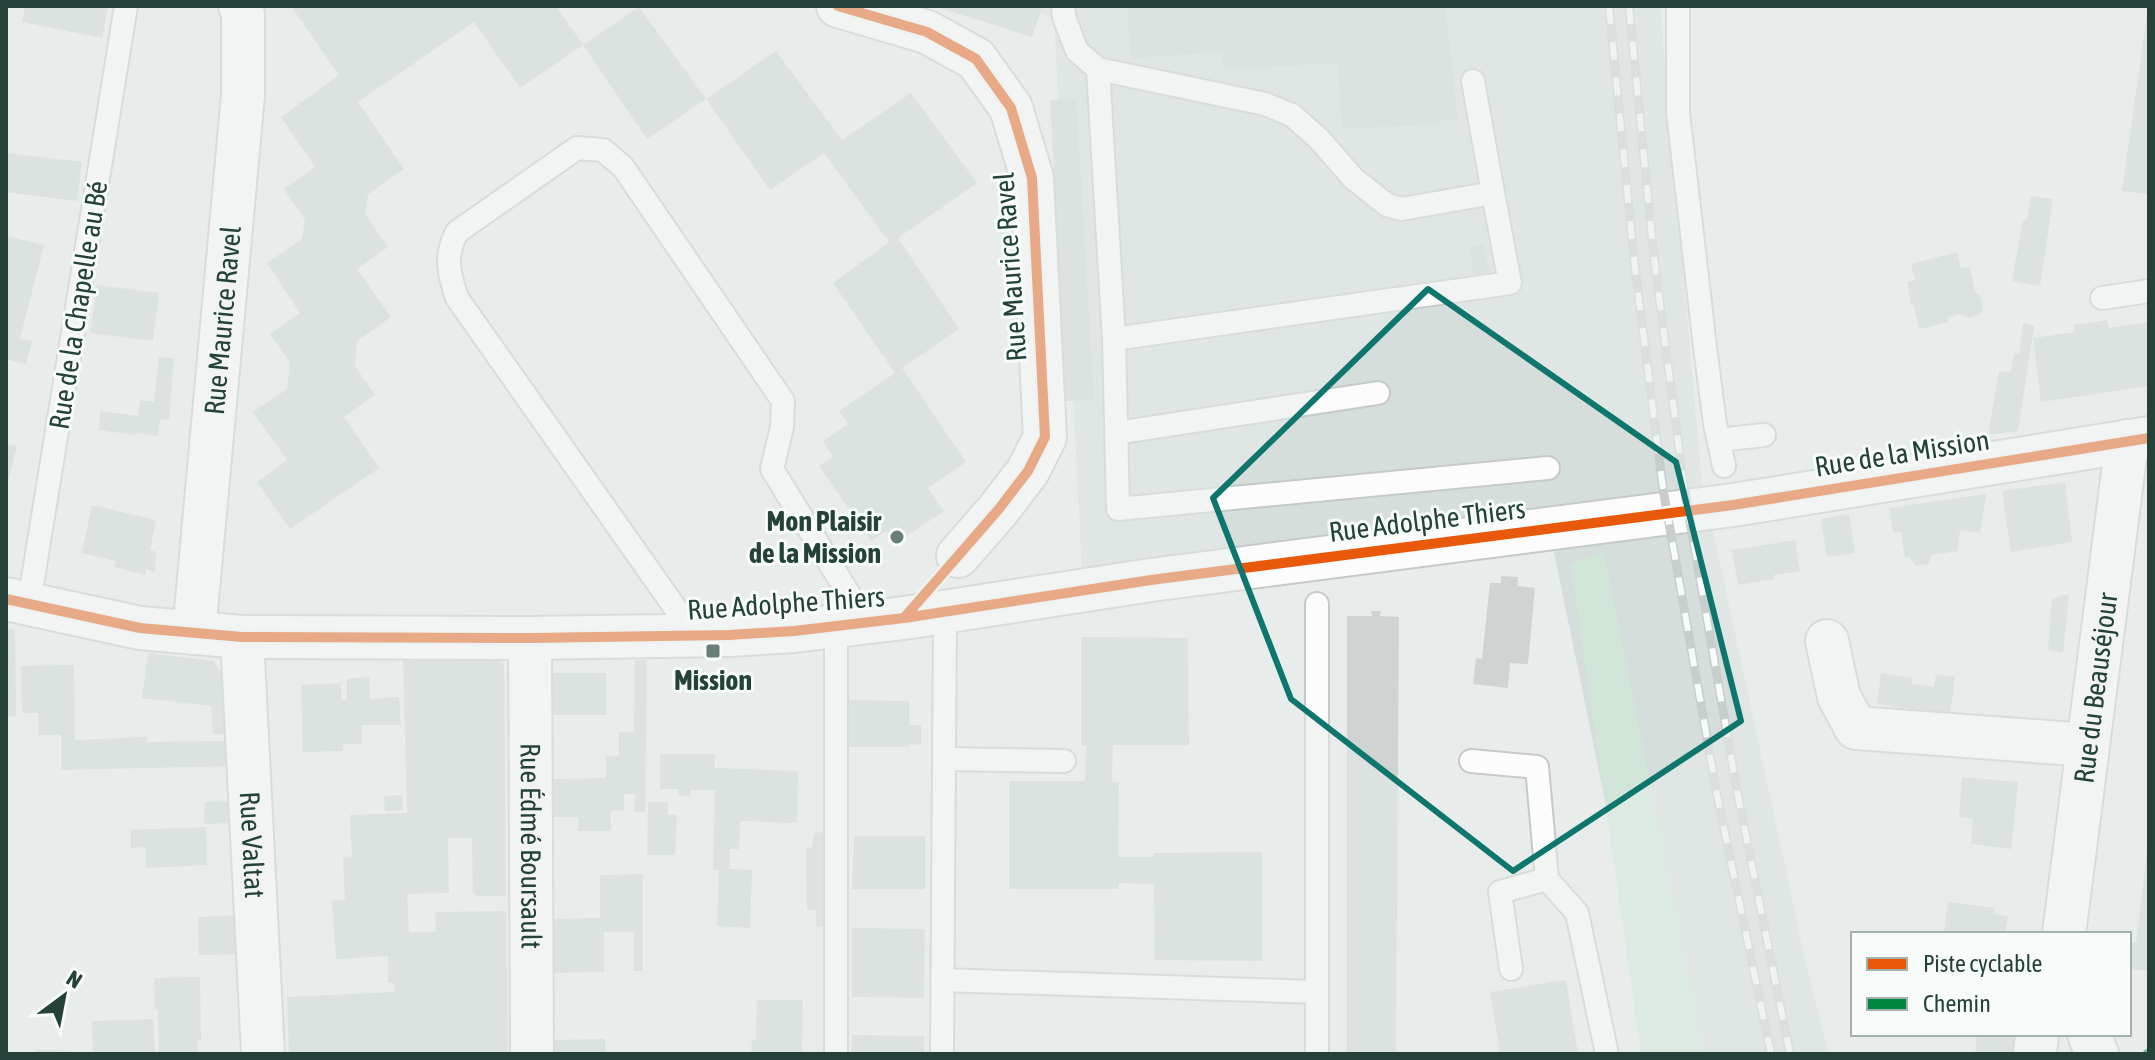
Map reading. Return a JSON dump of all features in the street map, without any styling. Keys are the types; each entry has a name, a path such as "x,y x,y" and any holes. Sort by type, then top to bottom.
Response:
{"street":[{"name":"Rue Maurice Ravel","path":"194,633 243,95 243,14 240,6"},
{"name":"Rue Maurice Ravel","path":"838,6 927,32 976,59 1011,108 1032,178 1045,437 1028,471 958,556"},
{"name":"Rue de la Mission","path":"1662,514 2138,440"},
{"name":"Rue du Beauséjour","path":"2064,932 2088,745 2138,440"},
{"name":"Rue Adolphe Thiers","path":"18,601 140,628 242,637 530,638 794,631 1151,580 1662,514"},
{"name":"Rue Valtat","path":"242,637 263,1054"},
{"name":"Rue Édmé Boursault","path":"530,638 532,1054"},
{"path":"1827,641 1839,697 1856,728 2088,745"}],"lane":[{"name":"Rue de la Chapelle au Bé","path":"18,601 126,6"},
{"path":"1063,6 1077,51 1098,69 1265,104 1292,115 1319,139 1353,178 1387,205 1402,209 1493,193"},
{"path":"1678,6 1678,112 1705,347 1724,466"},
{"path":"1098,69 1114,339 1118,509 1548,468"},
{"path":"1114,339 1510,283 1473,81"},
{"path":"695,636 457,298 449,275 450,246 457,232 577,148 603,150 623,167 783,401 782,427 772,469 851,624 836,1054"},
{"path":"2102,298 2149,291"},
{"path":"1116,433 1378,393"},
{"path":"1719,440 1764,435"},
{"path":"1317,604 1317,1054"},
{"path":"942,1054 945,611"},
{"path":"944,759 1064,761"},
{"path":"1471,761 1537,767 1547,879 1577,913 1607,1054"},
{"path":"1511,969 1500,892 1547,879"},
{"path":"942,980 1317,992"}],"highlighted area":[{"path":"1428,289 1676,462 1741,721 1513,871 1291,699 1213,498"}],"shaded area":[{"path":"1017,6 1660,6 1701,475 1808,973 1829,1054 1657,1054 1549,528 1082,571 1054,18"}],"green space":[{"path":"1604,553 1704,1054 1641,1054 1571,564"}],"building":[{"path":"25,6 108,6 102,38 22,22"},
{"path":"291,6 556,6 583,45 520,88 474,22 358,102 404,169 368,194 365,214 388,247 357,269 391,317 357,341 355,366 375,395 344,417 379,468 290,529 257,482 287,460 253,412 287,389 290,363 270,334 300,313 267,263 302,239 305,220 284,189 315,167 281,117 339,75"},
{"path":"933,6 1042,6 1032,37"},
{"path":"1127,6 1445,6 1458,120 1442,120 1441,124 1342,129 1338,63 1224,69 1222,52 1131,58"},
{"path":"639,7 706,99 647,139 583,45"},
{"path":"2149,15 2149,194 2122,191"},
{"path":"776,51 842,140 911,93 977,183 898,238 959,329 902,368 966,462 928,488 944,511 895,544 886,531 871,541 819,466 833,457 823,441 848,424 839,411 895,373 833,283 889,242 824,153 770,190 706,99"},
{"path":"1076,99 1094,400 1066,401 1050,100"},
{"path":"6,153 82,162 77,201 6,192"},
{"path":"2031,196 2053,199 2040,286 2012,281 2023,220 2027,220"},
{"path":"6,236 44,245 20,339 32,341 26,364 6,359"},
{"path":"1483,244 1490,273 1474,274 1469,248"},
{"path":"1957,252 1961,268 1970,267 1983,309 1980,315 1968,318 1960,314 1948,317 1949,322 1919,329 1907,282 1915,280 1911,264"},
{"path":"97,285 159,293 153,341 90,333"},
{"path":"2107,320 2109,328 2149,322 2149,386 2041,402 2033,338 2075,332 2074,325"},
{"path":"2023,323 2034,326 2018,431 1988,435 1999,371 2011,372 2014,353 2019,354"},
{"path":"159,357 174,359 169,420 160,419 158,436 99,430 100,411 138,416 140,400 154,402"},
{"path":"6,444 17,446 7,486 6,486"},
{"path":"2065,482 2072,542 2011,552 2002,491"},
{"path":"1986,494 1980,533 1960,530 1957,551 1932,555 1929,564 1916,566 1909,557 1905,558 1901,532 1893,533 1889,508"},
{"path":"92,505 156,520 150,550 156,552 155,572 146,569 145,575 114,567 116,561 82,553"},
{"path":"1849,514 1855,553 1827,557 1821,519"},
{"path":"1795,540 1800,571 1738,585 1732,550"},
{"path":"1501,576 1518,577 1517,586 1535,588 1528,664 1510,663 1508,688 1473,684 1476,658 1482,659 1490,583 1501,583"},
{"path":"2069,595 2063,653 2048,650 2052,600"},
{"path":"1371,611 1381,611 1380,616 1399,617 1396,1053 1347,1052 1347,616 1372,616"},
{"path":"6,628 15,630 16,716 6,717"},
{"path":"1081,637 1188,638 1189,745 1113,745 1112,782 1119,782 1118,857 1154,857 1154,853 1262,852 1262,961 1155,960 1154,884 1119,883 1118,889 1009,889 1009,781 1085,781 1086,746 1081,745"},
{"path":"148,653 213,661 228,681 231,734 213,734 211,706 142,698"},
{"path":"496,659 504,665 506,896 477,896 473,892 472,838 448,838 449,893 407,894 409,932 436,932 435,912 506,911 508,1054 289,1054 287,997 395,992 394,983 388,983 388,956 336,959 332,901 345,900 343,858 352,857 350,815 407,813 403,660"},
{"path":"635,660 647,660 645,812 634,812 635,794 624,794 624,810 611,811 611,831 578,831 579,817 550,817 550,779 606,778 606,756 619,756 619,732 634,732"},
{"path":"74,665 75,740 147,737 147,742 231,741 232,766 61,770 61,735 39,735 38,713 22,713 21,666"},
{"path":"550,673 606,673 606,715 550,715"},
{"path":"1881,673 1912,678 1912,684 1934,687 1936,674 1955,677 1950,715 1877,704"},
{"path":"369,677 370,699 399,697 401,725 362,725 362,744 343,744 343,751 303,752 301,685 341,683 341,700 347,701 347,679"},
{"path":"847,700 909,701 909,725 921,725 921,745 847,747"},
{"path":"660,754 715,754 715,768 798,771 797,823 740,821 739,849 730,849 730,869 752,870 750,928 717,926 719,870 713,870 715,790 690,790 690,796 678,796 679,789 660,789"},
{"path":"1962,777 2018,782 2011,849 1971,844 1973,819 1959,817"},
{"path":"402,795 403,810 385,811 384,796"},
{"path":"233,801 234,823 204,824 205,802"},
{"path":"648,802 668,802 668,815 677,815 675,855 647,855"},
{"path":"206,827 207,865 146,868 146,847 131,848 131,830"},
{"path":"825,832 824,926 816,926 816,910 807,910 806,847 812,848 814,833"},
{"path":"854,836 925,836 925,889 852,889"},
{"path":"2149,852 2149,971 2131,969 2131,942 2136,943"},
{"path":"643,874 643,971 634,971 634,932 604,932 604,972 551,973 551,919 600,918 600,875"},
{"path":"1948,902 1995,908 1994,914 2008,916 2005,932 1944,931"},
{"path":"238,915 239,954 199,955 198,917"},
{"path":"852,928 925,929 924,998 852,997"},
{"path":"200,977 201,1040 197,1040 198,1054 159,1054 154,978"},
{"path":"1566,980 1578,1054 1500,1054 1490,992"},
{"path":"757,1000 803,1000 802,1054 751,1054 752,1040 756,1040"},
{"path":"153,1019 155,1054 93,1054 92,1021"},
{"path":"852,1035 924,1036 924,1054 851,1054"},
{"path":"1977,1036 2020,1036 2018,1054 1975,1054"},
{"path":"605,1039 605,1054 552,1054 552,1040"},
{"path":"36,1050 73,1051 74,1054 36,1054"}],"railway":[{"path":"1609,6 1634,260 1663,489 1717,795 1771,1054"},
{"path":"1629,6 1654,258 1684,487 1737,791 1790,1054"}],"marked path":[{"path":"2145,1054 2149,1052"}],"cycle path":[{"path":"838,6 927,32 976,59 1011,108 1032,178 1045,437 1028,471 998,510 904,618"},
{"path":"6,599 140,628 242,637 530,638 794,631 904,618 1151,580 1733,505 2149,438"}],"place":[{"name":"Mon Plaisir de la Mission","path":"897,537"},
{"name":"Mission","path":"713,651"}]}
